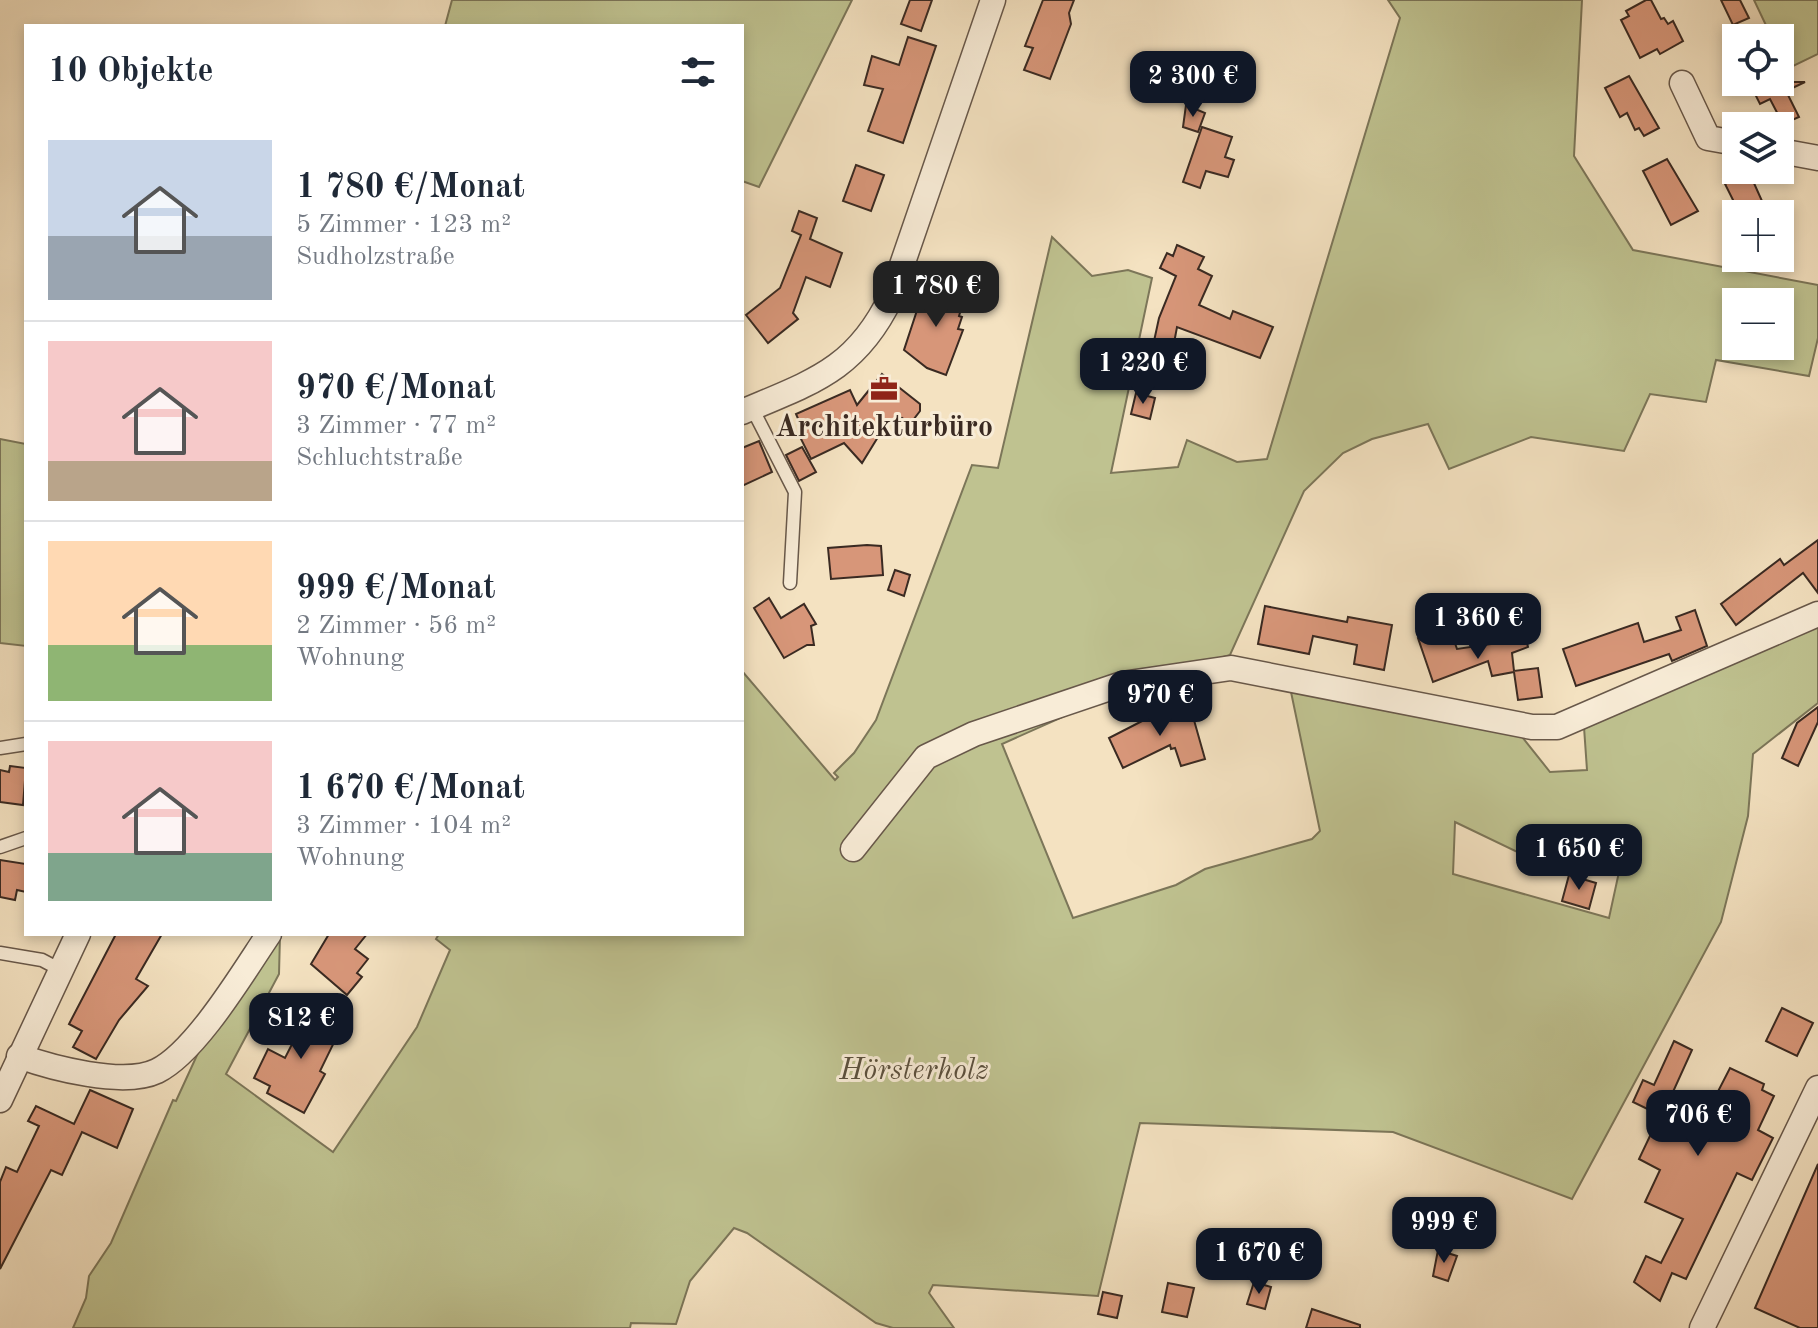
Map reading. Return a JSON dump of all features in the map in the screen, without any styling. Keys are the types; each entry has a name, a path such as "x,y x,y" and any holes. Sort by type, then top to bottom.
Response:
{"street":[{"path":"747,410 844,363 878,323 891,297 993,0"},
{"path":"1682,83 1708,138 1722,140"},
{"path":"1794,154 1818,158"},
{"path":"853,849 926,757 974,734 1122,684 1231,668 1532,727 1557,727 1818,614"},
{"path":"0,1100 77,936"},
{"path":"19,1056 67,1070 125,1077 154,1073 173,1062 192,1041 268,936"},
{"path":"1702,1328 1818,1088"}],"lane":[{"path":"747,410 795,492 790,583"},
{"path":"0,748 24,744"},
{"path":"0,847 24,839"},
{"path":"0,953 42,960 59,969"}],"green space":[{"path":"452,0 852,0 759,187 744,182 744,24 446,24"},
{"name":"Hörsterholz","path":"1388,0 1582,0 1574,156 1633,250 1722,267 1722,272 1749,272 1818,285 1818,338 1809,376 1716,360 1706,402 1650,394 1624,451 1531,437 1449,469 1428,424 1372,439 1343,453 1304,491 1230,655 1150,678 1002,744 1073,918 1176,885 1205,869 1312,839 1320,831 1291,692 1519,733 1550,772 1587,770 1584,727 1818,621 1818,703 1753,754 1748,816 1721,922 1572,1199 1393,1132 1140,1123 1098,1296 933,1285 929,1293 954,1328 893,1328 876,1323 747,1233 734,1228 690,1281 676,1324 631,1323 630,1328 73,1328 86,1298 89,1276 111,1243 173,1100 176,1101 198,1053 279,936 279,974 226,1074 333,1152 417,1027 450,950 436,939 438,936 744,936 744,673 835,780 838,777 834,773 854,753 876,720 972,465 998,468 1052,237 1092,276 1128,270 1152,278 1111,473 1178,467 1187,440 1237,462 1267,459 1400,18","holes":["1455,822 1536,861 1593,837 1619,872 1609,918 1453,874"]},
{"path":"1754,0 1818,0 1818,54 1794,66 1794,24 1765,24"},
{"path":"0,439 24,444 24,646 0,643"}],"building":[{"path":"910,0 932,0 921,31 901,24"},
{"path":"1043,0 1074,0 1069,13 1071,24 1050,79 1024,70 1033,48 1025,46"},
{"path":"1651,0 1661,19 1664,18 1668,24 1673,21 1683,41 1660,54 1657,49 1640,58 1621,20 1629,16 1626,11"},
{"path":"1721,0 1740,0 1749,18 1733,24"},
{"path":"908,37 936,46 903,143 868,131 883,89 864,85 872,56 899,65"},
{"path":"1629,76 1659,128 1644,136 1639,128 1635,130 1627,113 1620,117 1605,88"},
{"path":"1756,96 1788,96 1799,117 1794,119 1794,112 1777,112 1770,99 1760,104"},
{"path":"1186,105 1205,113 1198,132 1183,127"},
{"path":"1202,127 1232,137 1225,157 1234,160 1228,177 1206,171 1200,188 1183,182"},
{"path":"1667,159 1698,211 1671,225 1643,171"},
{"path":"856,165 884,175 871,211 843,201"},
{"path":"1725,184 1754,184 1762,200 1733,200"},
{"path":"799,211 817,218 810,239 842,253 830,287 806,277 793,313 798,319 768,343 746,315 780,288 801,235 792,231"},
{"path":"1177,245 1204,257 1198,269 1212,276 1199,305 1230,319 1233,311 1273,327 1260,358 1177,327 1171,359 1151,355 1159,318 1176,276 1160,268 1167,253 1173,256"},
{"path":"926,283 965,296 958,329 963,330 946,375 927,368 904,350"},
{"path":"882,374 920,404 920,411 910,424 902,418 886,424 862,463 844,443 811,459 798,433 803,430 796,414 850,390 857,405"},
{"path":"1136,393 1155,398 1150,419 1131,414"},
{"path":"759,441 772,472 744,485 744,447"},
{"path":"802,447 816,472 799,481 786,455"},
{"path":"1818,540 1818,593 1803,573 1736,625 1721,604 1780,559 1784,565"},
{"path":"881,546 883,575 831,579 828,548"},
{"path":"895,570 910,575 904,596 888,590"},
{"path":"769,598 781,618 804,604 816,624 811,626 814,645 807,645 784,658 754,608"},
{"path":"1265,606 1347,622 1348,617 1392,625 1384,670 1354,664 1357,645 1313,636 1309,654 1258,644"},
{"path":"1695,610 1707,646 1672,661 1669,654 1576,686 1563,649 1638,623 1644,642 1681,630 1676,617"},
{"path":"1449,626 1457,649 1526,639 1528,647 1512,653 1514,671 1538,668 1542,697 1518,700 1514,672 1492,676 1488,661 1433,682 1418,638"},
{"path":"1190,706 1205,759 1181,766 1175,748 1171,749 1170,745 1123,768 1109,738 1146,719"},
{"path":"1818,707 1818,722 1798,766 1782,758 1797,723"},
{"path":"10,766 24,768 23,805 0,802 0,770 9,772"},
{"path":"0,860 24,864 24,892 17,890 15,900 0,897"},
{"path":"1569,875 1596,883 1589,909 1562,901"},
{"path":"115,936 161,936 136,979 148,986 119,1020 96,1059 73,1047 82,1031 69,1024"},
{"path":"328,936 365,936 355,949 368,959 357,973 362,977 347,995 311,964"},
{"path":"312,1005 344,1022 320,1071 325,1074 304,1113 267,1093 270,1086 254,1078 268,1049 285,1058"},
{"path":"1782,1008 1813,1023 1797,1056 1766,1041"},
{"path":"1674,1041 1692,1050 1672,1094 1708,1111 1730,1068 1764,1084 1762,1090 1774,1096 1758,1130 1773,1138 1752,1180 1737,1173 1686,1279 1672,1273 1660,1301 1634,1282 1646,1256 1661,1263 1683,1219 1645,1202 1660,1170 1639,1159 1660,1115 1633,1102 1643,1080 1654,1085"},
{"path":"90,1090 133,1109 117,1148 82,1132 62,1175 51,1170 0,1269 0,1182 6,1167 17,1172 39,1126 28,1121 36,1106 74,1124"},
{"path":"1818,1164 1818,1328 1800,1328 1755,1308"},
{"path":"1438,1250 1457,1256 1448,1281 1433,1276"},
{"path":"1254,1282 1271,1287 1265,1309 1247,1304"},
{"path":"1168,1283 1194,1288 1187,1317 1162,1312"},
{"path":"1103,1292 1122,1296 1117,1318 1098,1314"},
{"path":"1312,1309 1360,1325 1360,1328 1306,1328"}],"place":[{"name":"Architekturbüro","path":"884,389"}]}
